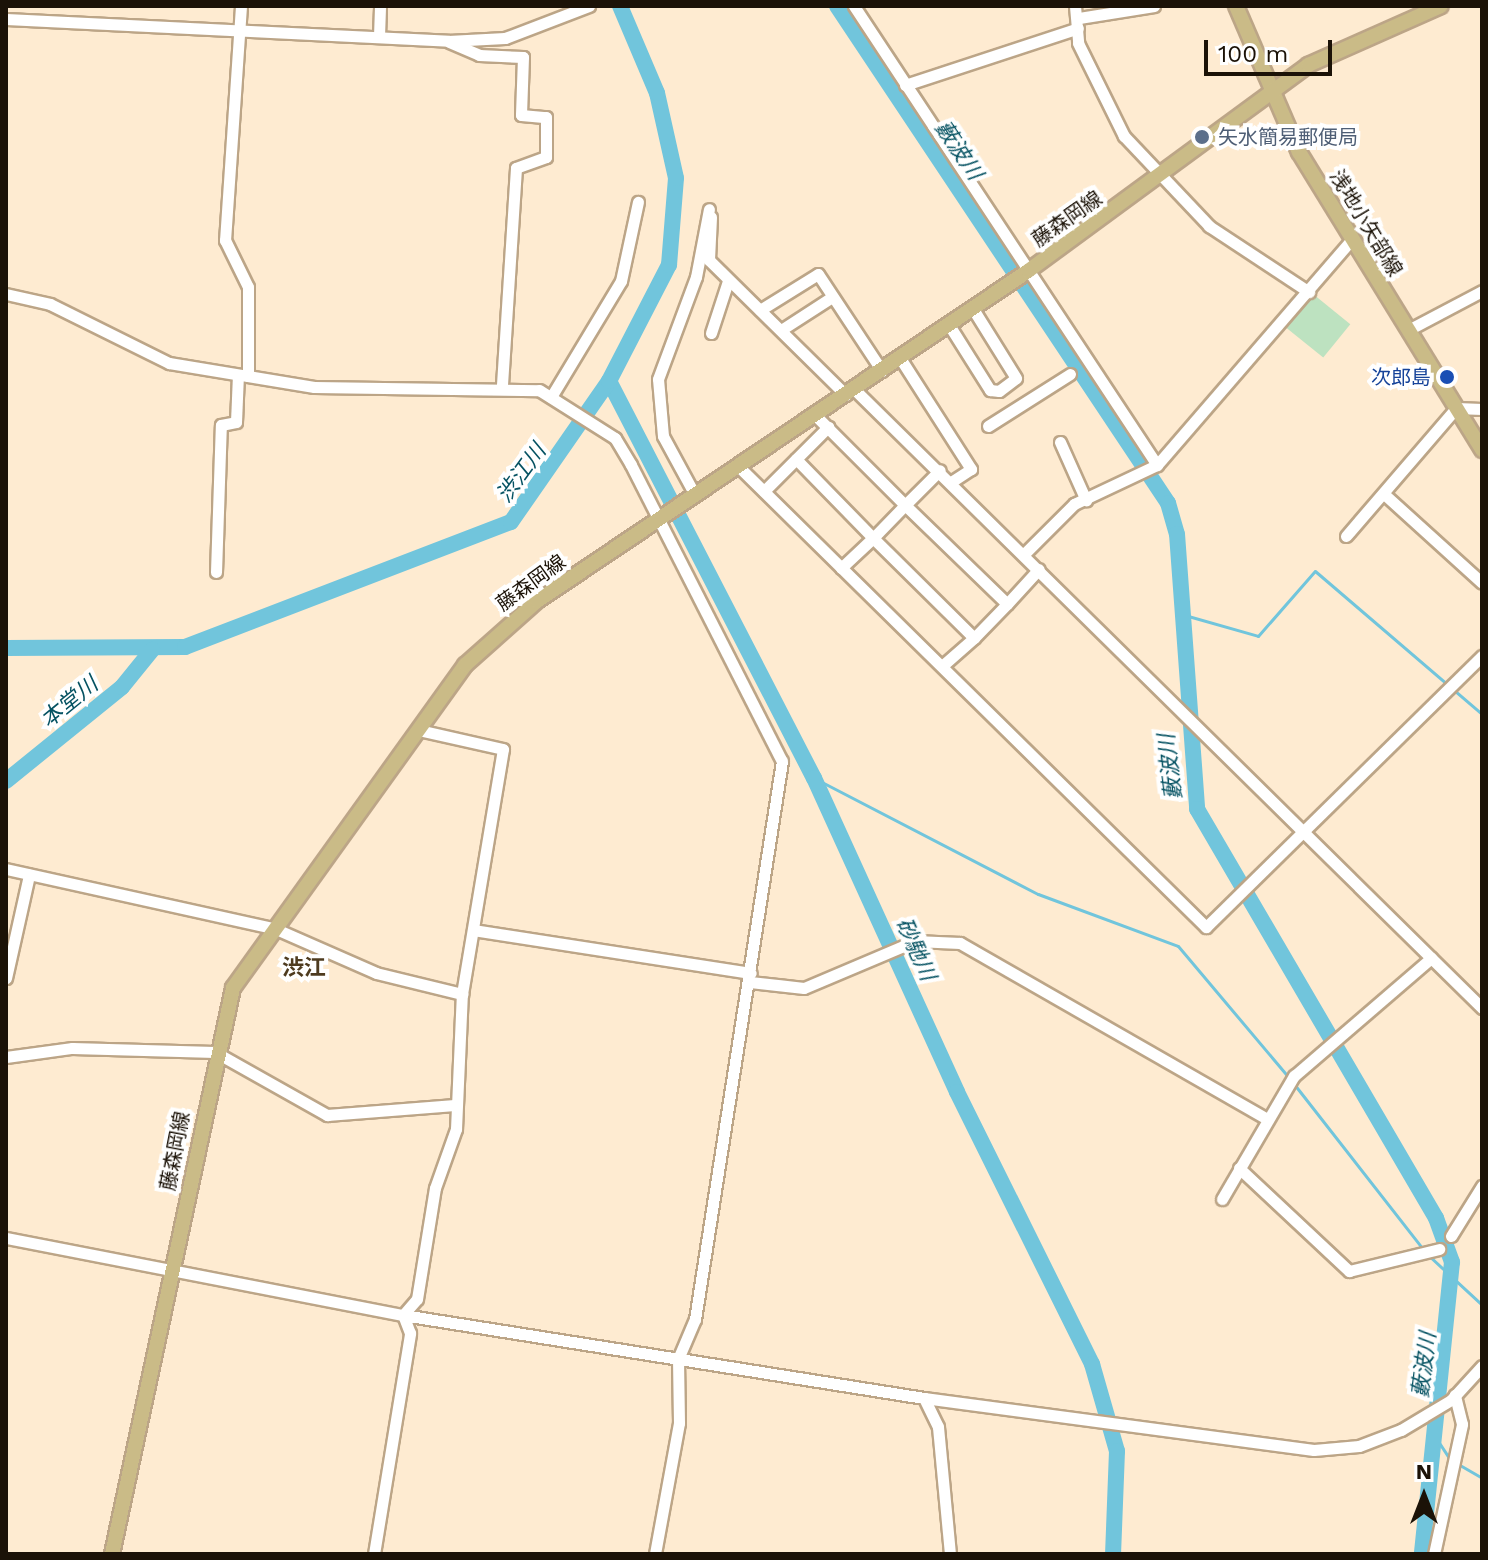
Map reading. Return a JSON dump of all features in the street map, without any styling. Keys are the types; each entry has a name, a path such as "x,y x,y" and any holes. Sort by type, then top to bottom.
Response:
{"main road":[{"name":"浅地小矢部線","path":"1236,6 1268,94 1352,239 1482,450"},
{"name":"藤森岡線","path":"112,1554 215,1052 233,988 419,730 491,638 695,495 1028,271 1161,177 1268,94 1348,43 1441,6"}],"street":[{"path":"216,572 221,425 236,422 243,376 248,287 225,240 241,6"},
{"path":"379,36 380,6"},
{"path":"6,19 448,41 505,38 589,6"},
{"path":"854,6 1157,465"},
{"path":"1075,6 1078,43 1124,136 1209,226 1309,292"},
{"path":"905,85 1078,23 1154,6"},
{"path":"448,41 479,55 523,57 521,115 546,117 546,157 516,168 502,387"},
{"path":"551,397 621,281 638,202"},
{"path":"695,495 663,436 658,379 696,277 709,209 715,234 709,260 728,281 940,470 1482,1008"},
{"path":"1024,554 1061,514 1139,477 1157,465 1352,239"},
{"path":"760,310 818,274 882,371"},
{"path":"711,333 728,281"},
{"path":"1408,330 1482,291"},
{"path":"6,294 64,310 169,363 243,376 425,394 502,387 551,397 615,438 782,761 751,977 695,1319 678,1359 679,1423 655,1554"},
{"path":"781,330 832,297"},
{"path":"949,325 990,390 999,391 1016,378 973,309"},
{"path":"900,358 971,469 951,482"},
{"path":"988,426 1070,374"},
{"path":"1346,536 1456,408 1482,409"},
{"path":"815,415 1007,604"},
{"path":"764,491 828,427"},
{"path":"1060,442 1086,500"},
{"path":"796,459 974,638"},
{"path":"738,466 1206,927 1482,656"},
{"path":"841,568 940,470"},
{"path":"1384,494 1482,583"},
{"path":"942,666 974,638 1039,569"},
{"path":"403,1315 417,1299 455,1105 462,994 503,749 419,730"},
{"path":"6,869 276,929 376,973 462,994"},
{"path":"6,978 29,875"},
{"path":"473,930 804,988 915,941 960,943 1008,966 1267,1119"},
{"path":"1222,1199 1294,1076 1431,958"},
{"path":"6,1057 72,1048 215,1052 327,1115 455,1105"},
{"path":"1239,1168 1349,1271 1439,1249"},
{"path":"1451,1236 1482,1186"},
{"path":"6,1238 170,1275 403,1315 924,1398 1314,1450 1359,1446 1427,1415 1453,1397 1482,1366"},
{"path":"374,1554 410,1333 403,1315"},
{"path":"1434,1554 1462,1424 1453,1397"},
{"path":"924,1398 938,1427 950,1554"}],"green space":[{"path":"1313,294 1350,324 1323,358 1286,327"}],"waterway":[{"name":"渋江川","path":"6,648 185,647 511,522 609,381 669,265 676,178 657,93 620,6"},
{"name":"藪波川","path":"837,6 1168,503 1177,534 1197,809 1436,1218 1452,1262 1422,1554"},
{"name":"砂馳川","path":"609,381 814,778 957,1092 1092,1364 1117,1451 1113,1554"},
{"path":"1181,614 1258,636 1315,571 1482,714"},
{"name":"本堂川","path":"6,781 122,687 152,650"},
{"path":"814,778 1038,894 1178,946 1289,1078"},
{"path":"1294,1084 1422,1248"},
{"name":"藪波川","path":"1427,1254 1482,1305"},
{"path":"1438,1441 1451,1461"},
{"path":"1458,1464 1482,1478"}],"place":[{"name":"矢水簡易郵便局","path":"1202,137"},
{"name":"次郎島","path":"1447,377"}],"district":[{"name":"渋江","path":"304,968"}]}
